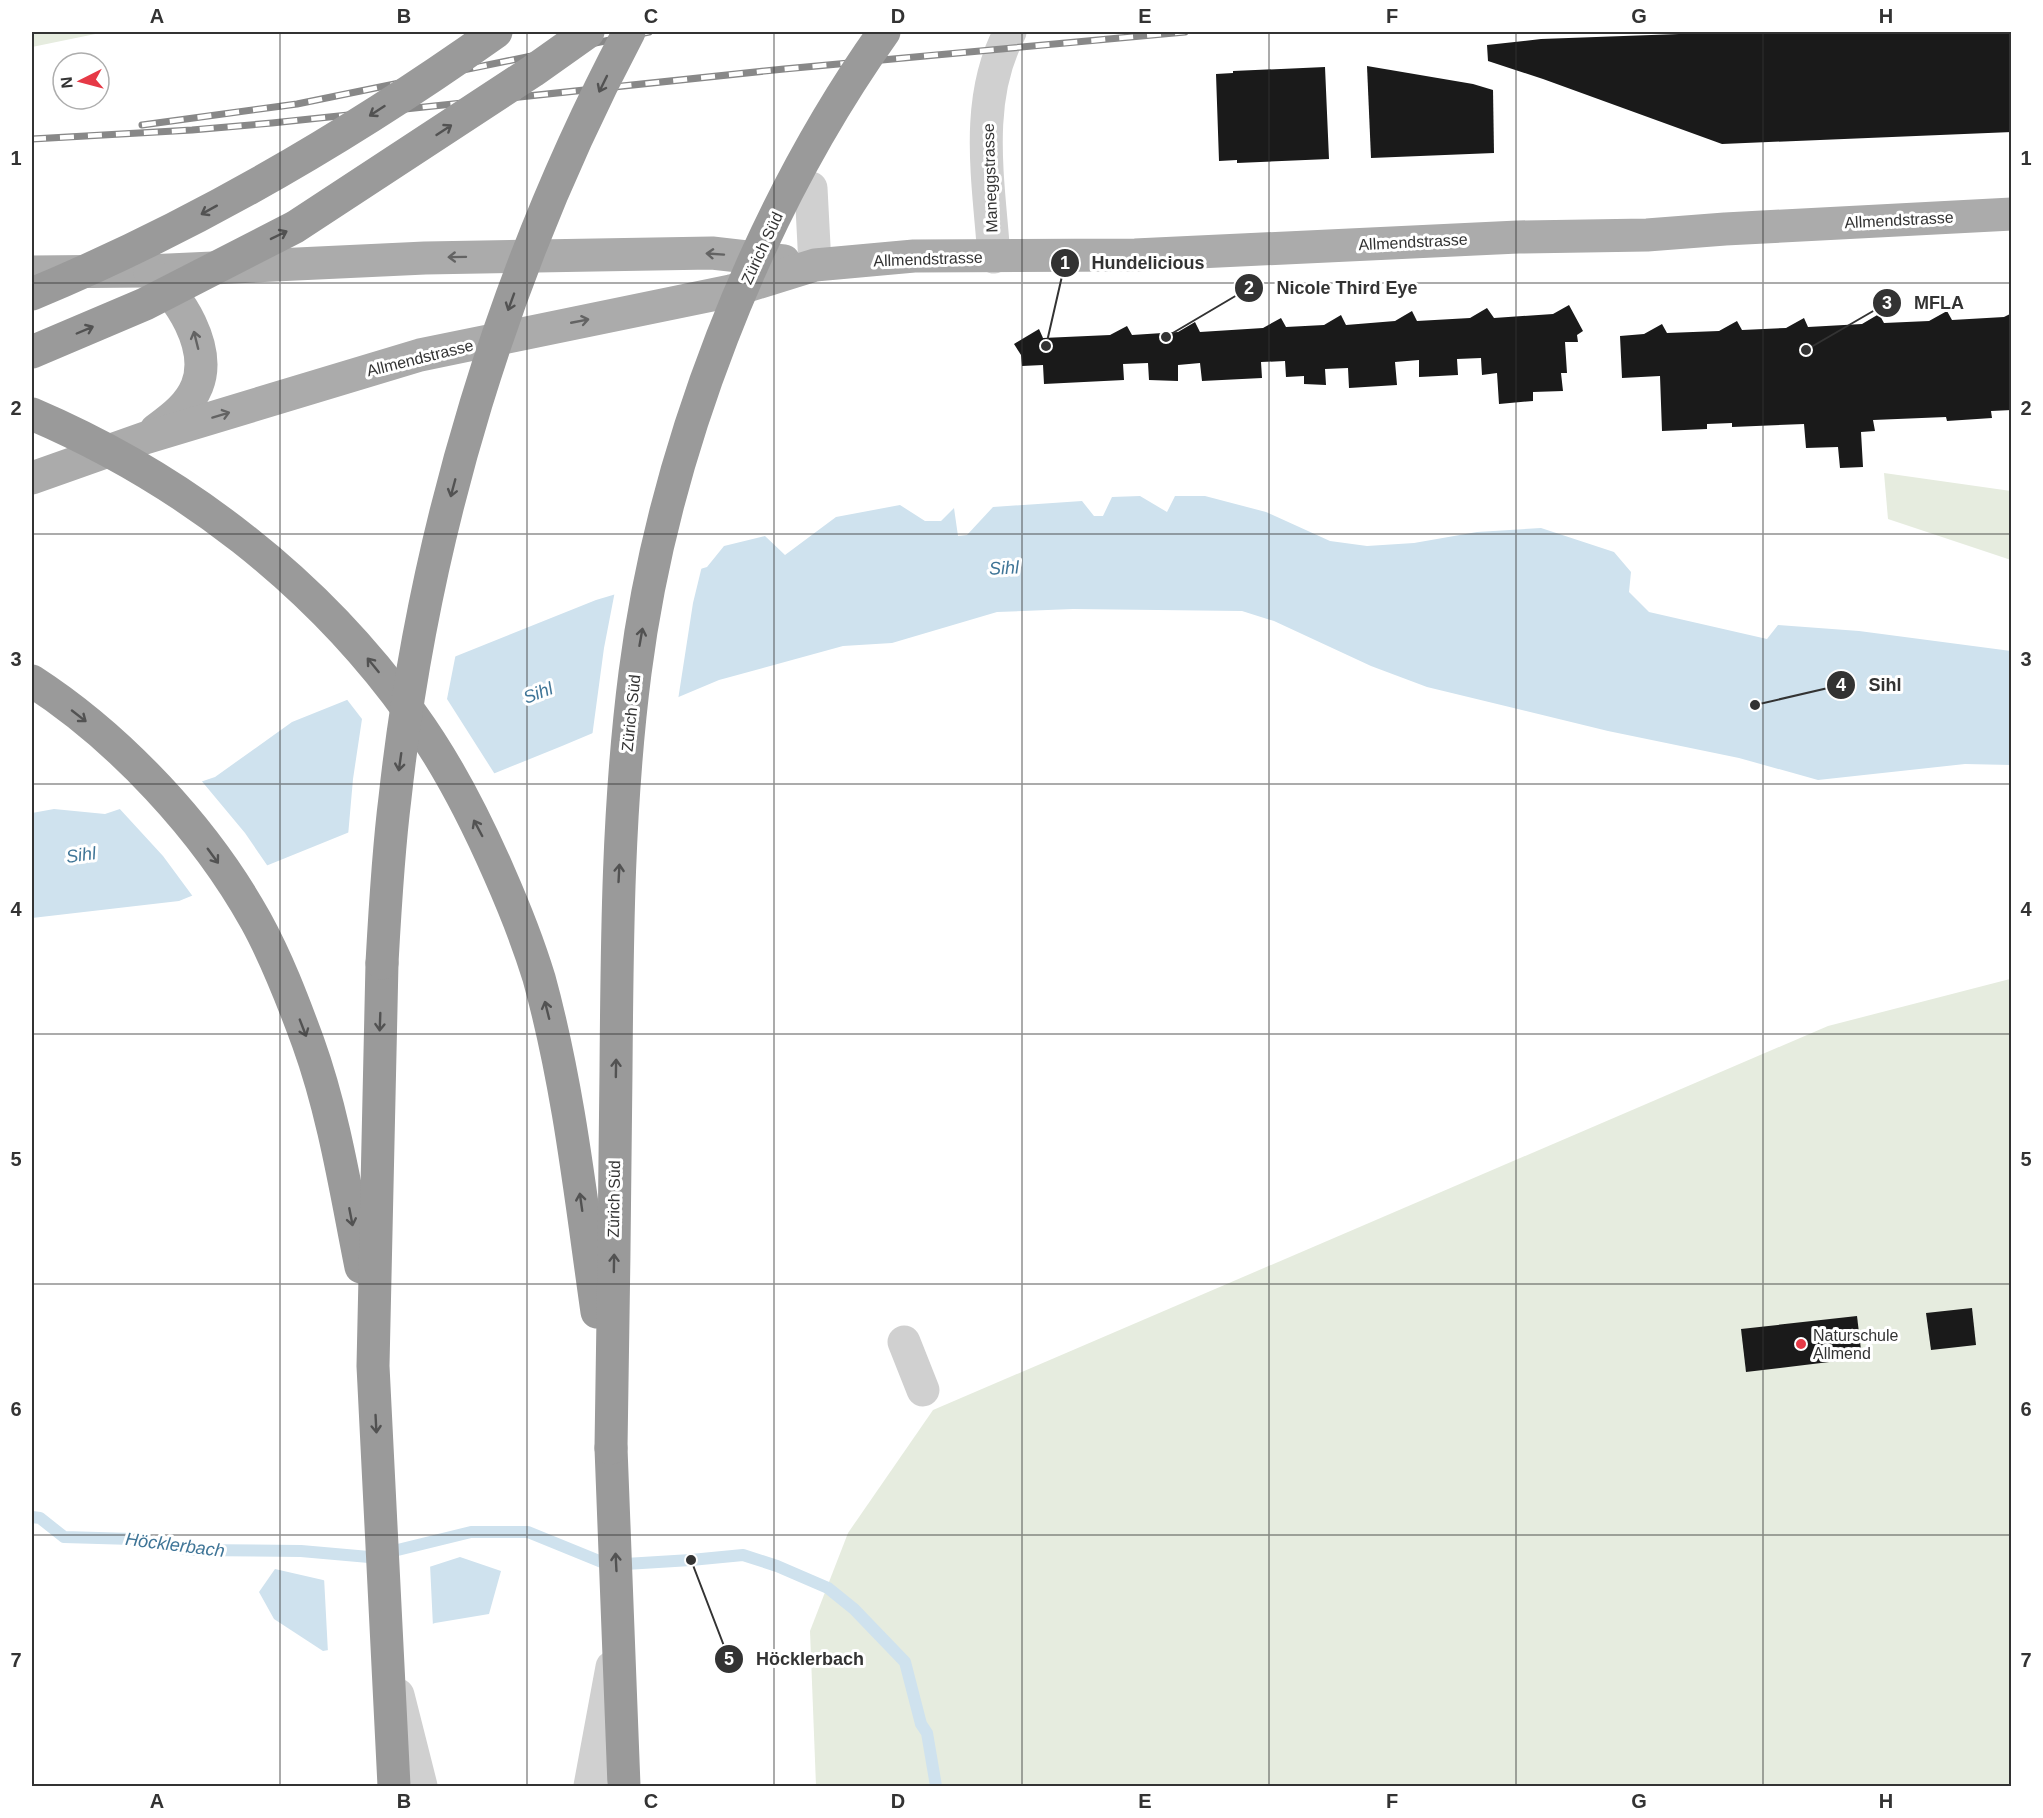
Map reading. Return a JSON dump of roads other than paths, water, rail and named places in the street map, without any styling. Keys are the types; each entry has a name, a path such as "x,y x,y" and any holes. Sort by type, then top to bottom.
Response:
{"highway":[{"path":"32,294 174,229 285,168 405,94 496,32"},
{"path":"32,352 145,304 295,227 533,72 588,32"},
{"path":"394,1786 373,1366 379,1038 386,884 395,796 408,702 422,626 453,489 496,343 553,191 586,117 629,32"},
{"name":"Zürich Süd","path":"611,1448 618,887 624,778 635,670 655,563 681,458 716,354 758,254 806,156 864,60 884,32"},
{"path":"32,414 102,447 169,485 211,514 286,575 366,657 413,716 444,765 485,841 506,887 528,944 550,1022 569,1118 602,1348 611,1448 624,1786"},
{"path":"32,681 102,734 159,790 232,884 255,920 272,954 308,1043 326,1105 361,1267 373,1366"}],"main road":[{"name":"Allmendstrasse","path":"32,272 147,271 425,258 712,253 815,265 914,256 1135,255 1506,238 1647,235 1737,228 2012,214"},
{"name":"Allmendstrasse","path":"32,478 145,438 420,355 731,291 815,265"},
{"path":"145,438 180,413 197,386 200,366 198,342 191,324 175,296 162,281 147,271"}],"street":[{"name":"Maneggstrasse","path":"994,257 986,151 987,119 993,75 1002,47 1010,32"},
{"path":"810,188 815,265"},
{"path":"904,1342 922,1390"},
{"path":"384,1610 399,1702 422,1786"},
{"path":"590,1786 609,1691 619,1621"}],"water":[{"name":"Sihl","path":"1140,496 1167,512 1175,496 1205,496 1266,512 1330,541 1367,546 1414,543 1477,532 1541,528 1614,552 1631,572 1629,592 1649,612 1767,639 1778,625 1859,631 2011,651 2011,765 1965,764 1818,780 1739,758 1608,731 1427,687 1371,666 1274,621 1242,611 1073,609 997,612 892,643 843,646 719,680 179,901 32,918 32,813 54,809 105,814 215,777 292,722 596,600 707,567 724,546 765,536 785,555 836,517 900,505 925,521 941,521 954,508 958,536 967,535 993,507 1082,501 1094,516 1103,516 1112,497"},
{"path":"460,1557 501,1571 489,1614 435,1623 395,1638 323,1651 274,1619 259,1592 275,1569 323,1580 355,1591"}],"waterway":[{"name":"Höcklerbach","path":"32,1517 40,1518 64,1537 133,1539 191,1550 301,1551 369,1557 471,1532 528,1532 609,1565 743,1555 777,1566 828,1588 854,1609 905,1662 921,1724 927,1733 936,1786"}],"railway":[{"path":"142,125 297,104 649,32"},
{"path":"32,139 272,123 784,69 1185,32"}],"place":[{"name":"Nicole Third Eye","path":"1166,337"},
{"name":"Hundelicious","path":"1046,346"},
{"name":"MFLA","path":"1806,350"},
{"name":"Sihl","path":"1755,705"},
{"name":"Naturschule Allmend","path":"1801,1344"},
{"name":"Höcklerbach","path":"691,1560"}]}
